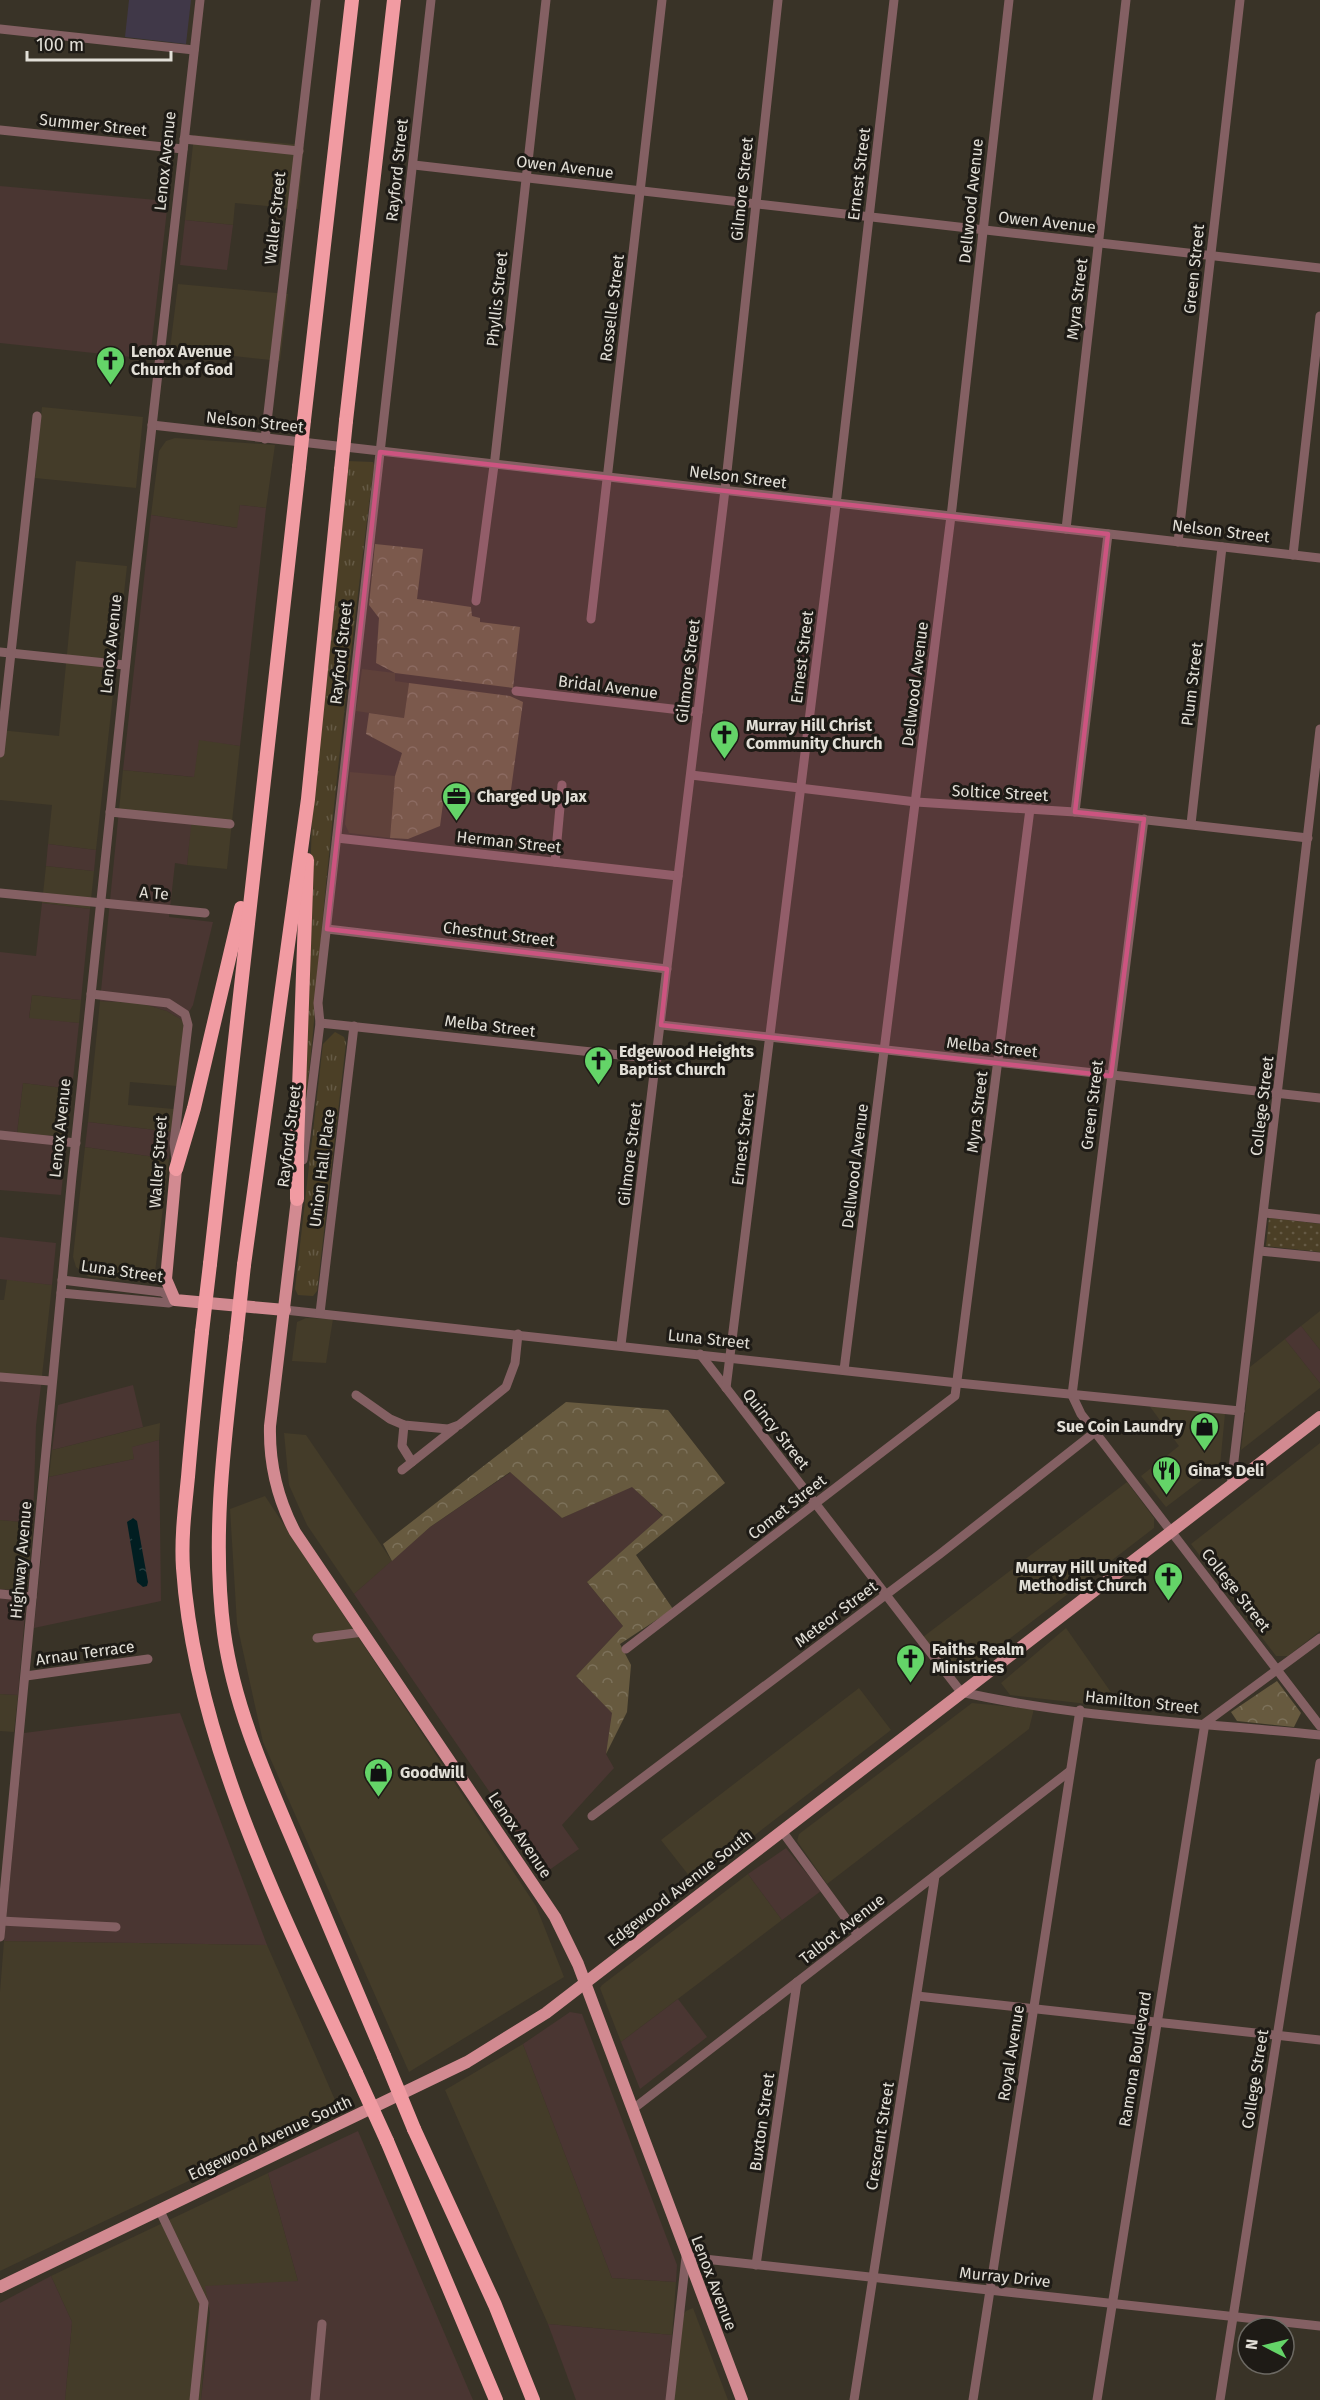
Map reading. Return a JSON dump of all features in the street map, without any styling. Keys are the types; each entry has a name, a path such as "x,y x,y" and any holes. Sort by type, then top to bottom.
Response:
{"highway":[{"path":"352,0 202,1332 184,1518 183,1567 198,1675 209,1719 241,1810 303,1958 387,2141 496,2400"},
{"path":"394,0 346,421 308,799 244,1265 220,1495 219,1582 224,1634 236,1692 255,1751 414,2129 517,2359 533,2400"},
{"path":"176,1169 194,1108 240,914 266,761"},
{"path":"297,1199 308,799"},
{"path":"517,2359 542,2400"}],"main road":[{"name":"Waller Street","path":"175,1300 166,1279 176,1169"},
{"name":"Rayford Street","path":"285,1310 297,1199"},
{"name":"Luna Street","path":"175,1300 285,1310"},
{"name":"Lenox Avenue","path":"285,1310 270,1426 274,1481 285,1512 295,1532 555,1917 585,1983 686,2257 742,2400"},
{"name":"Edgewood Avenue South","path":"0,2287 467,2062 537,2019 1320,1417"}],"street":[{"name":"Lenox Avenue","path":"61,1293 125,665 200,0"},
{"name":"Waller Street","path":"266,438 316,0"},
{"name":"Rayford Street","path":"297,1199 320,1023 318,1003 432,0"},
{"name":"Phyllis Street","path":"476,601 494,464 546,0"},
{"name":"Rosselle Street","path":"591,619 662,0"},
{"name":"Gilmore Street","path":"621,1345 725,490 778,0"},
{"name":"Ernest Street","path":"726,1388 836,503 894,0"},
{"name":"Dellwood Avenue","path":"844,1370 951,517 1009,0"},
{"name":"Myra Street","path":"1066,529 1126,0"},
{"name":"Green Street","path":"1178,542 1240,0"},
{"path":"0,28 194,50"},
{"name":"Summer Street","path":"0,130 184,144"},
{"path":"184,144 299,151"},
{"name":"Owen Avenue","path":"414,165 1320,268"},
{"path":"1293,555 1320,316"},
{"path":"0,753 5,653 36,416"},
{"name":"Nelson Street","path":"152,425 1320,558"},
{"path":"1075,812 1108,534"},
{"name":"Plum Street","path":"1191,824 1222,547"},
{"path":"5,653 125,665"},
{"name":"Bridal Avenue","path":"516,691 698,712"},
{"name":"College Street","path":"1231,1486 1265,1213 1320,729"},
{"name":"Soltice Street","path":"691,775 916,802 1075,812 1308,838"},
{"path":"555,862 562,785"},
{"name":"Myra Street","path":"958,1383 1030,809"},
{"path":"110,812 230,824"},
{"name":"Green Street","path":"1072,1395 1144,819"},
{"name":"Herman Street","path":"337,838 678,876"},
{"name":"A Te","path":"0,893 205,914"},
{"name":"Chestnut Street","path":"327,929 667,969"},
{"name":"Waller Street","path":"91,994 168,1003 185,1014 188,1025 174,1143 176,1169"},
{"name":"Melba Street","path":"320,1023 657,1059"},
{"name":"Melba Street","path":"661,1025 1320,1098"},
{"name":"Union Hall Place","path":"320,1313 354,1026"},
{"path":"0,1135 76,1143"},
{"path":"1265,1213 1320,1219"},
{"path":"1260,1251 1320,1257"},
{"name":"Luna Street","path":"61,1293 168,1304 175,1300 162,1292 62,1280"},
{"name":"Highway Avenue","path":"0,1937 5,1835 26,1676 50,1381 61,1293"},
{"name":"Luna Street","path":"285,1310 958,1383 1240,1411"},
{"path":"402,1470 506,1387 515,1363 518,1334"},
{"name":"Quincy Street","path":"700,1354 962,1692"},
{"path":"0,1377 50,1381"},
{"name":"Comet Street","path":"626,1649 955,1396 958,1383"},
{"path":"356,1395 390,1419 404,1425 448,1428 459,1425"},
{"name":"College Street","path":"1072,1395 1081,1414 1320,1726"},
{"path":"404,1425 402,1446 412,1462"},
{"name":"Meteor Street","path":"592,1816 885,1595 1095,1432"},
{"path":"0,1594 32,1597"},
{"path":"317,1638 363,1632"},
{"path":"1205,1724 1320,1638"},
{"name":"Arnau Terrace","path":"26,1676 148,1659"},
{"name":"Hamilton Street","path":"962,1692 994,1699 1080,1710 1320,1735"},
{"name":"Royal Avenue","path":"973,2400 1080,1710"},
{"name":"Ramona Boulevard","path":"1097,2400 1205,1724"},
{"name":"College Street","path":"1220,2400 1320,1763"},
{"name":"Talbot Avenue","path":"633,2109 1070,1772"},
{"path":"782,1831 858,1935"},
{"name":"Crescent Street","path":"854,2400 935,1876"},
{"path":"2,1921 116,1927"},
{"name":"Buxton Street","path":"756,2265 797,1982"},
{"path":"918,1996 1320,2040"},
{"path":"159,2209 204,2303 194,2400"},
{"path":"670,2400 686,2257"},
{"name":"Murray Drive","path":"686,2257 1320,2326"},
{"path":"315,2400 322,2324"}],"highlighted area":[{"path":"380,452 1108,534 1075,812 1144,819 1111,1076 661,1025 667,969 327,929"}],"shaded area":[{"path":"129,0 191,0 186,44 125,37"},
{"path":"194,135 304,145 298,209 235,203 233,225 185,220"},
{"path":"0,186 168,201 150,359 0,343"},
{"path":"185,220 233,225 227,270 180,265"},
{"path":"178,284 288,294 280,361 170,349"},
{"path":"42,407 143,417 136,488 35,478"},
{"path":"175,438 275,445 266,508 240,505 238,528 151,515 159,451 166,441"},
{"path":"240,505 266,508 240,746 199,740 194,777 123,770 151,515 237,528"},
{"path":"76,561 127,566 96,850 48,844 52,805 0,800 0,730 59,736"},
{"path":"362,669 395,673 395,681 409,683 404,718 356,711"},
{"path":"198,739 240,746 227,869 187,865 191,817 119,810 123,770 193,777"},
{"path":"350,772 395,776 390,838 349,833 345,824"},
{"path":"119,810 192,817 187,865 175,863 169,917 213,922 193,1005 184,1021 167,1011 141,1003 100,1001"},
{"path":"48,844 96,850 94,871 46,866"},
{"path":"46,866 94,871 90,909 42,903"},
{"path":"42,903 90,909 81,1000 32,995 29,1018 79,1023 72,1089 23,1083 17,1133 67,1137 61,1195 0,1190 0,952 36,956"},
{"path":"32,995 81,1000 79,1023 29,1019"},
{"path":"100,1001 141,1003 167,1011 184,1021 177,1086 130,1082 128,1105 174,1109 172,1132 88,1122"},
{"path":"23,1083 72,1089 67,1137 17,1133"},
{"path":"88,1122 172,1132 169,1159 85,1147"},
{"path":"85,1147 169,1159 155,1272 145,1282 89,1277 76,1267 73,1257"},
{"path":"0,1237 56,1243 52,1285 0,1279"},
{"path":"7,1279 52,1285 41,1385 0,1381 0,1300 4,1300"},
{"path":"1320,1311 1320,1350 1301,1326"},
{"path":"306,1318 333,1319 326,1363 292,1361 297,1322"},
{"path":"1301,1326 1320,1350 1320,1383 1285,1339"},
{"path":"1285,1339 1320,1383 1320,1388 1241,1450 1250,1367"},
{"path":"0,1381 41,1385 36,1426 33,1523 0,1520"},
{"path":"133,1385 143,1427 52,1450 58,1405"},
{"path":"1148,1404 1225,1414 1220,1466 1166,1507 1141,1476 1179,1446"},
{"path":"160,1423 159,1440 133,1447 134,1459 49,1477 52,1450"},
{"path":"284,1433 306,1435 392,1561 354,1594 307,1525 289,1485"},
{"path":"159,1440 161,1601 34,1628 49,1477 134,1459 132,1447"},
{"path":"1320,1443 1320,1631 1288,1656 1276,1656 1191,1544"},
{"path":"511,1472 562,1518 632,1486 663,1516 587,1582 623,1626 576,1676 613,1713 606,1754 614,1768 562,1825 579,1849 545,1873 354,1594 430,1527"},
{"path":"1127,1482 1154,1518 1154,1528 965,1673 951,1670 923,1637"},
{"path":"265,1496 536,1906 564,1977 409,2072 263,1742 237,1624 230,1509"},
{"path":"0,1520 33,1523 27,1591 0,1589"},
{"path":"0,1589 27,1591 18,1695 0,1694"},
{"path":"1066,1628 1122,1708 1010,1695 1001,1683"},
{"path":"859,1688 891,1730 694,1882 661,1840"},
{"path":"0,1694 18,1695 14,1732 0,1731"},
{"path":"972,1703 1034,1709 1029,1729 827,1884 797,1841 799,1834"},
{"path":"180,1713 267,1945 4,1941 24,1733"},
{"path":"786,1848 821,1891 782,1920 748,1874"},
{"path":"748,1874 782,1920 621,2042 600,1988 602,1985"},
{"path":"4,1941 267,1945 339,2109 0,2271 0,1992"},
{"path":"678,1999 707,2037 640,2089 621,2042"},
{"path":"570,2012 582,2014 677,2265 676,2282 612,2278 523,2044"},
{"path":"523,2044 612,2278 676,2282 672,2335 548,2324 445,2090"},
{"path":"358,2131 473,2400 201,2400 210,2313 205,2286 298,2281 268,2173"},
{"path":"268,2173 298,2281 209,2298 201,2400 65,2400 72,2322 51,2276"},
{"path":"51,2276 72,2322 65,2400 0,2400 0,2303"},
{"path":"693,2308 728,2400 674,2400 681,2318 686,2311"},
{"path":"548,2324 672,2335 666,2400 576,2400"}],"green space":[{"path":"346,461 373,462 374,465 337,779 306,1096 304,1076 313,787 335,602"},
{"path":"375,544 423,549 417,599 471,607 472,616 480,618 480,622 520,627 513,688 395,673 376,663 379,618 369,605"},
{"path":"409,683 510,696 523,702 510,797 445,789 440,826 408,839 390,838 395,776 402,753 366,734 369,713 404,718"},
{"path":"335,1032 344,1037 346,1043 317,1291 313,1296 298,1295 295,1289 323,1044"},
{"path":"1269,1218 1320,1224 1320,1252 1266,1246"},
{"path":"566,1402 668,1410 725,1483 636,1555 673,1609 620,1644 631,1665 627,1712 606,1754 612,1713 576,1676 623,1626 587,1582 663,1515 632,1487 562,1518 510,1472 430,1527 392,1561 383,1544"},
{"path":"1277,1681 1301,1713 1294,1727 1237,1721 1231,1712"}],"water":[{"path":"133,1518 137,1521 148,1582 147,1586 143,1587 137,1582 127,1522"}],"place":[{"name":"Lenox Avenue Church of God","path":"110,386"},
{"name":"Murray Hill Christ Community Church","path":"725,760"},
{"name":"Charged Up Jax","path":"456,822"},
{"name":"Edgewood Heights Baptist Church","path":"598,1086"},
{"name":"Sue Coin Laundry","path":"1204,1452"},
{"name":"Gina's Deli","path":"1167,1496"},
{"name":"Murray Hill United Methodist Church","path":"1168,1602"},
{"name":"Faiths Realm Ministries","path":"911,1684"},
{"name":"Goodwill","path":"379,1798"}]}
